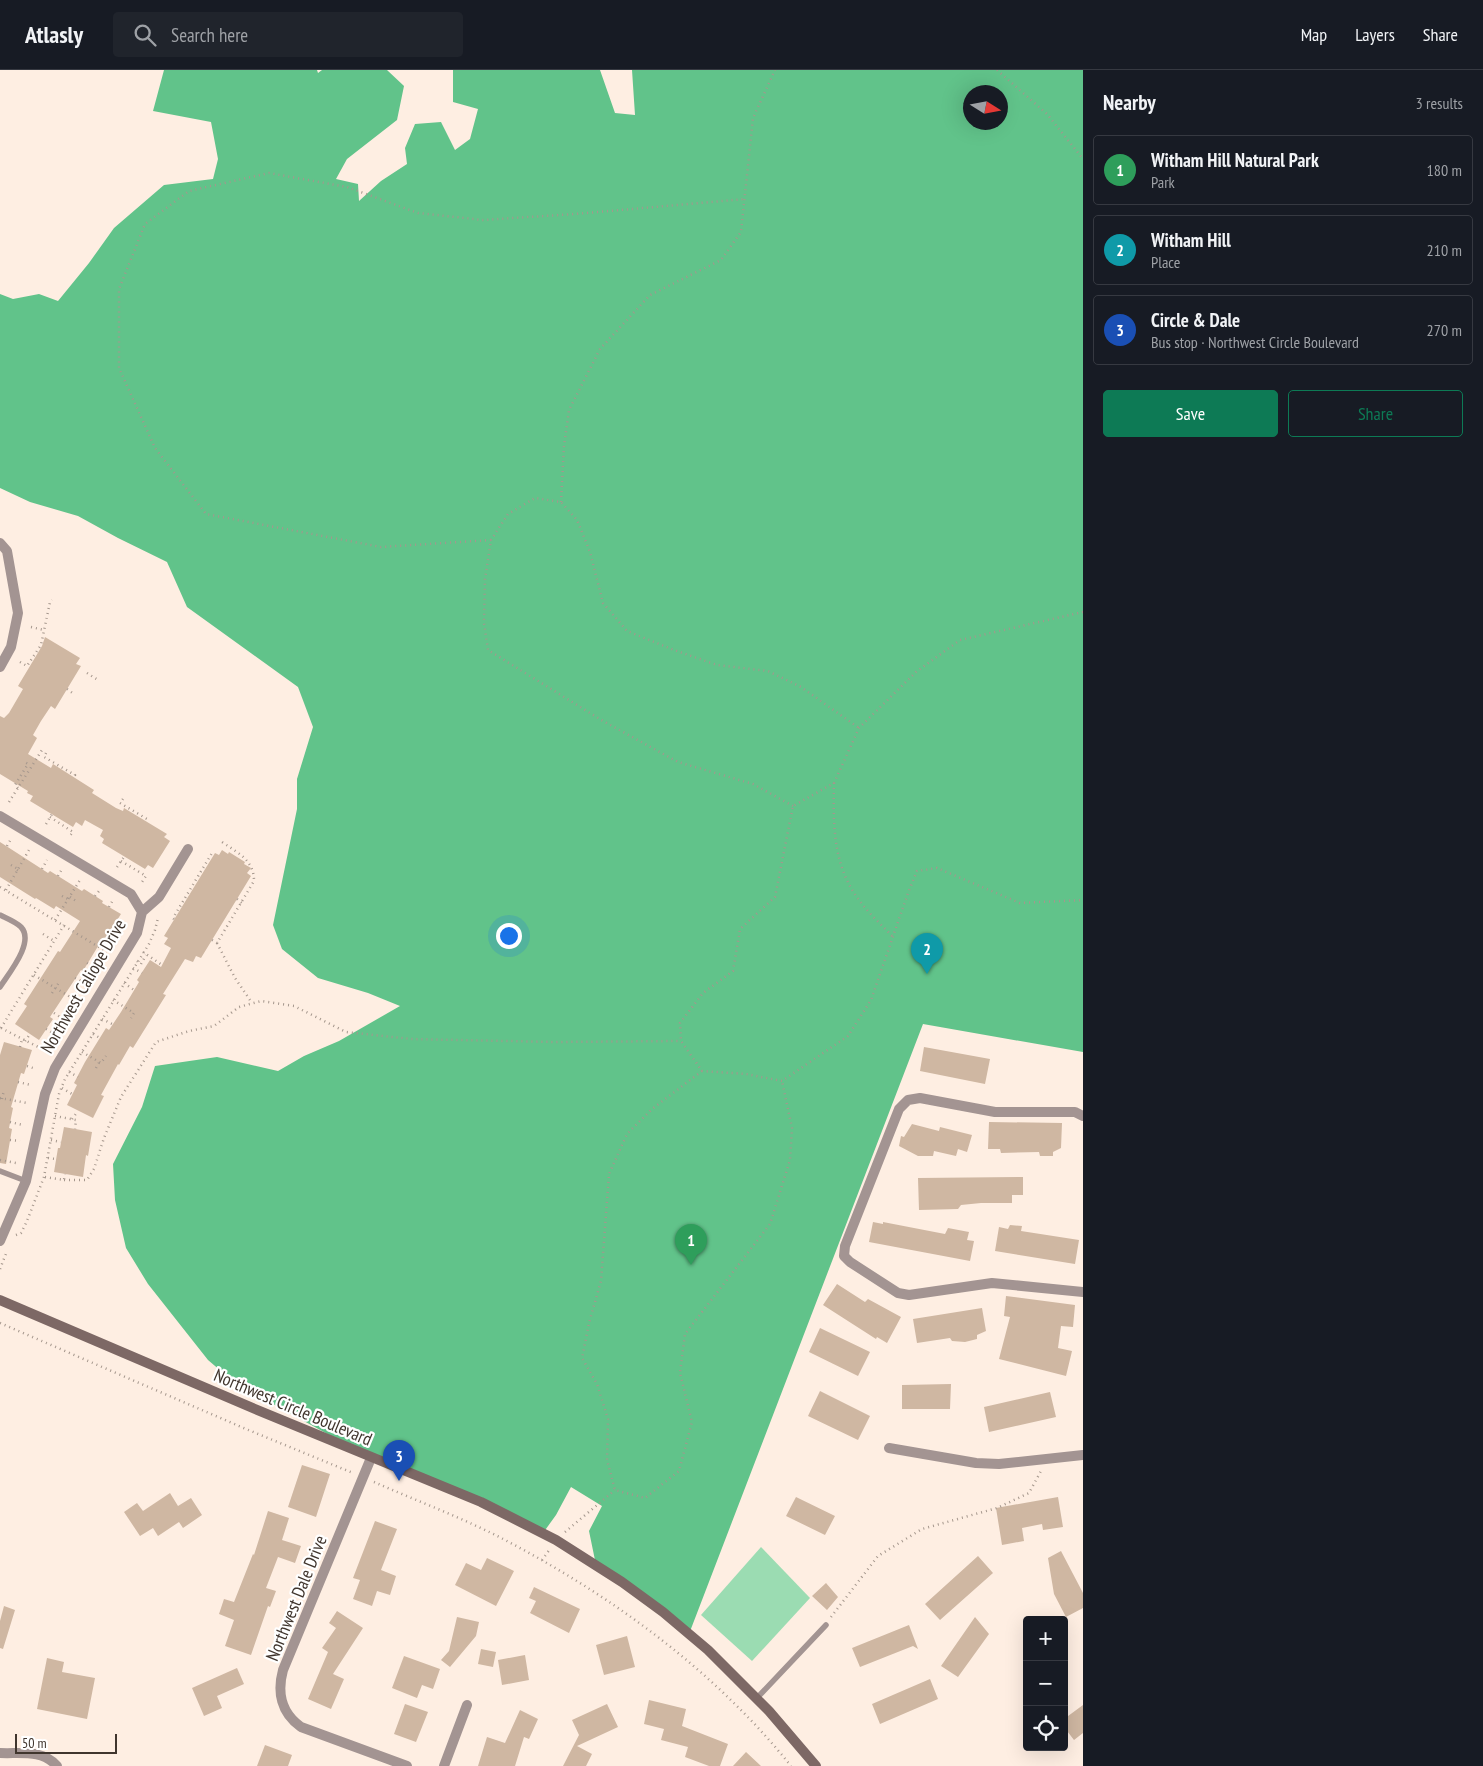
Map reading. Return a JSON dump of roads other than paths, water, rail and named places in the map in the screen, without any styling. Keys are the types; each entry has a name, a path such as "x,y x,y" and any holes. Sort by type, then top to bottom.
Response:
{"main road":[{"name":"Northwest Circle Boulevard","path":"0,1300 372,1458 481,1502 556,1540 622,1582 663,1612 708,1650 769,1710 816,1766"}],"street":[{"path":"0,543 7,551 18,613 11,647 0,667"},
{"name":"Northwest Caliope Drive","path":"0,816 131,894 142,912 137,933 55,1068 45,1094 26,1180 0,1241"},
{"path":"142,912 159,897 188,850"},
{"path":"1083,1116 1075,1112 995,1112 920,1098 908,1100 899,1109 845,1246 844,1256 850,1262 898,1293 910,1294 992,1283 1083,1292"},
{"path":"889,1448 976,1463 999,1464 1083,1455"},
{"name":"Northwest Dale Drive","path":"372,1458 283,1670 280,1692 285,1712 301,1727 407,1766"},
{"path":"444,1766 467,1705"},
{"path":"0,1753 32,1753 45,1757 57,1766"}],"lane":[{"path":"0,915 21,927 25,939 21,953 0,987"},
{"path":"0,1171 26,1180"},
{"path":"757,1698 826,1624"}],"place":[{"name":"Witham Hill","path":"927,974"},
{"name":"Witham Hill Natural Park","path":"691,1265"},
{"name":"Circle & Dale","path":"399,1481"}]}
